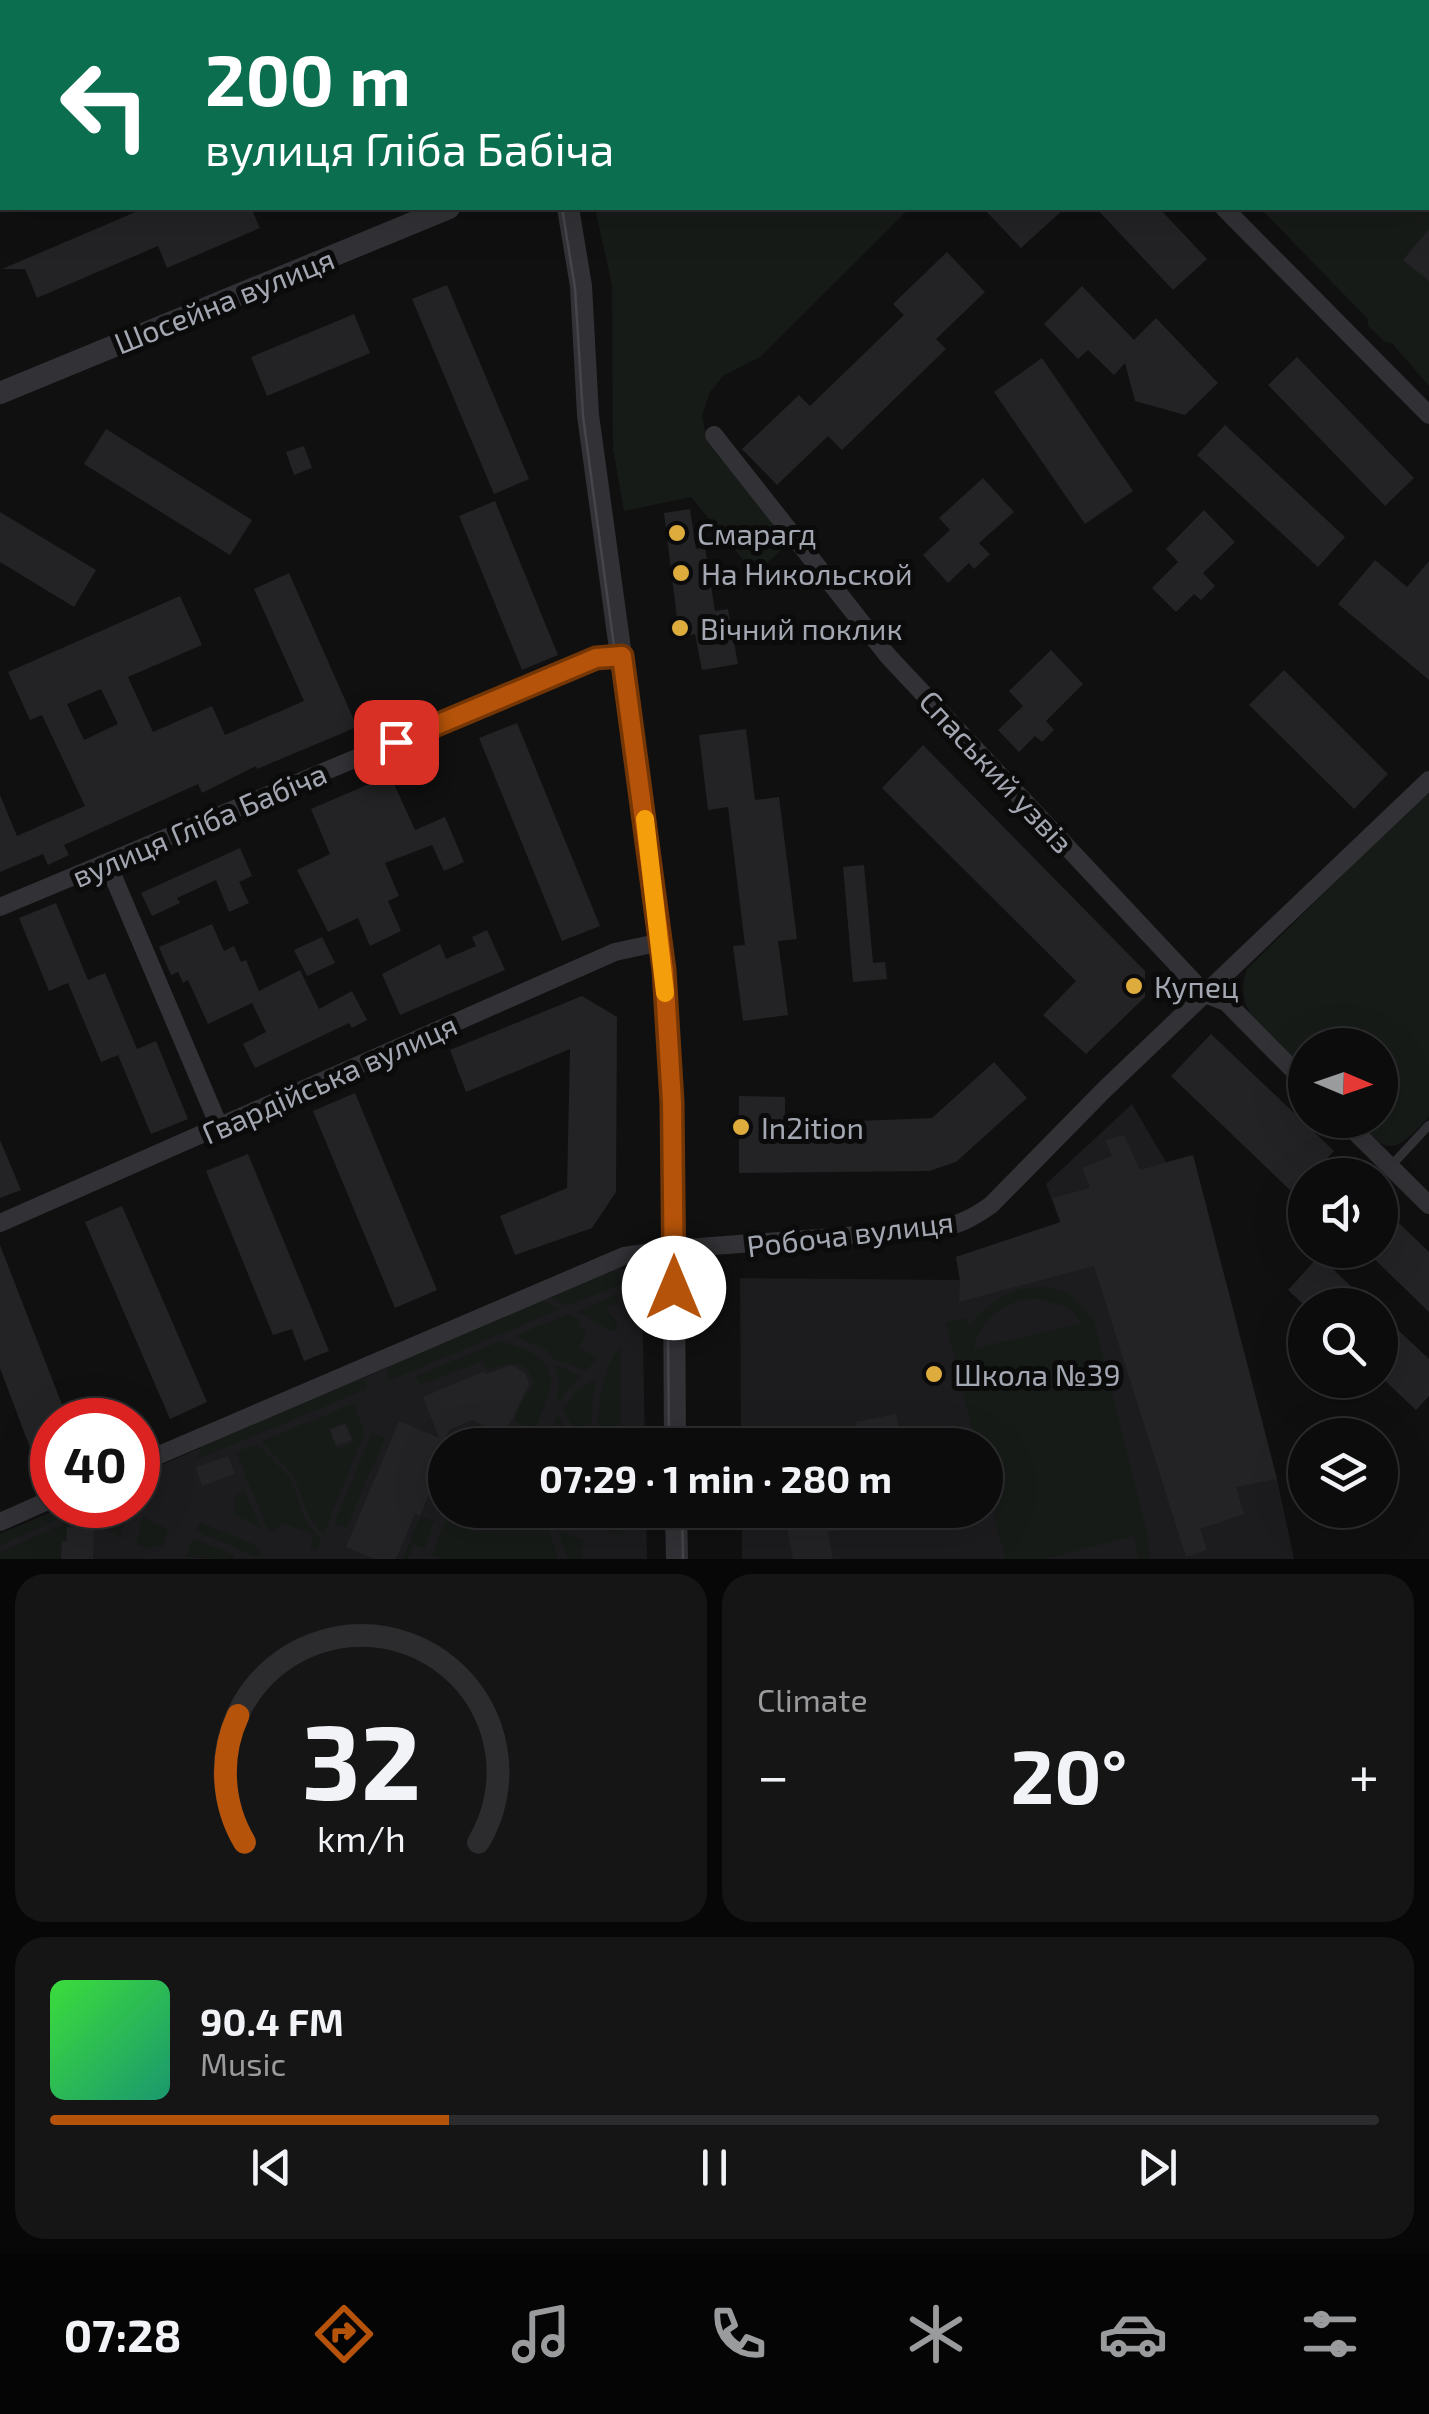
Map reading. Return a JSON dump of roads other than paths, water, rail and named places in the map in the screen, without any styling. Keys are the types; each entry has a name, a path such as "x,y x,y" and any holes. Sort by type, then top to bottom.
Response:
{"street":[{"name":"Шосейна вулиця","path":"0,393 444,210"},
{"path":"568,210 580,286 588,415 661,942 672,1102 676,1428"},
{"path":"1226,210 1429,415"},
{"name":"Спаський узвіз","path":"714,435 888,656 1205,994 1226,1002 1288,1065"},
{"name":"вулиця Гліба Бабіча","path":"0,907 596,658 622,656"},
{"name":"Робоча вулиця","path":"160,1455 604,1263 636,1253 958,1225 991,1205 1105,1089 1429,780"},
{"path":"107,862 219,1126"},
{"name":"Гвардійська вулиця","path":"0,1223 614,952 661,942"},
{"path":"1362,1138 1382,1158"},
{"path":"1398,1174 1429,1204"},
{"path":"0,1522 30,1509"},
{"path":"676,1528 677,1559"}],"lane":[{"path":"1398,1158 1429,1125"}],"tram line":[{"path":"562,210 575,288 583,416 654,943 666,1102 669,1428"},
{"path":"682,1528 683,1559"}],"place":[{"name":"Смарагд","path":"677,533"},
{"name":"На Никольской","path":"681,573"},
{"name":"Вічний поклик","path":"680,628"},
{"name":"Купец","path":"1134,986"},
{"name":"In2ition","path":"741,1127"},
{"name":"Школа №39","path":"934,1374"}]}
